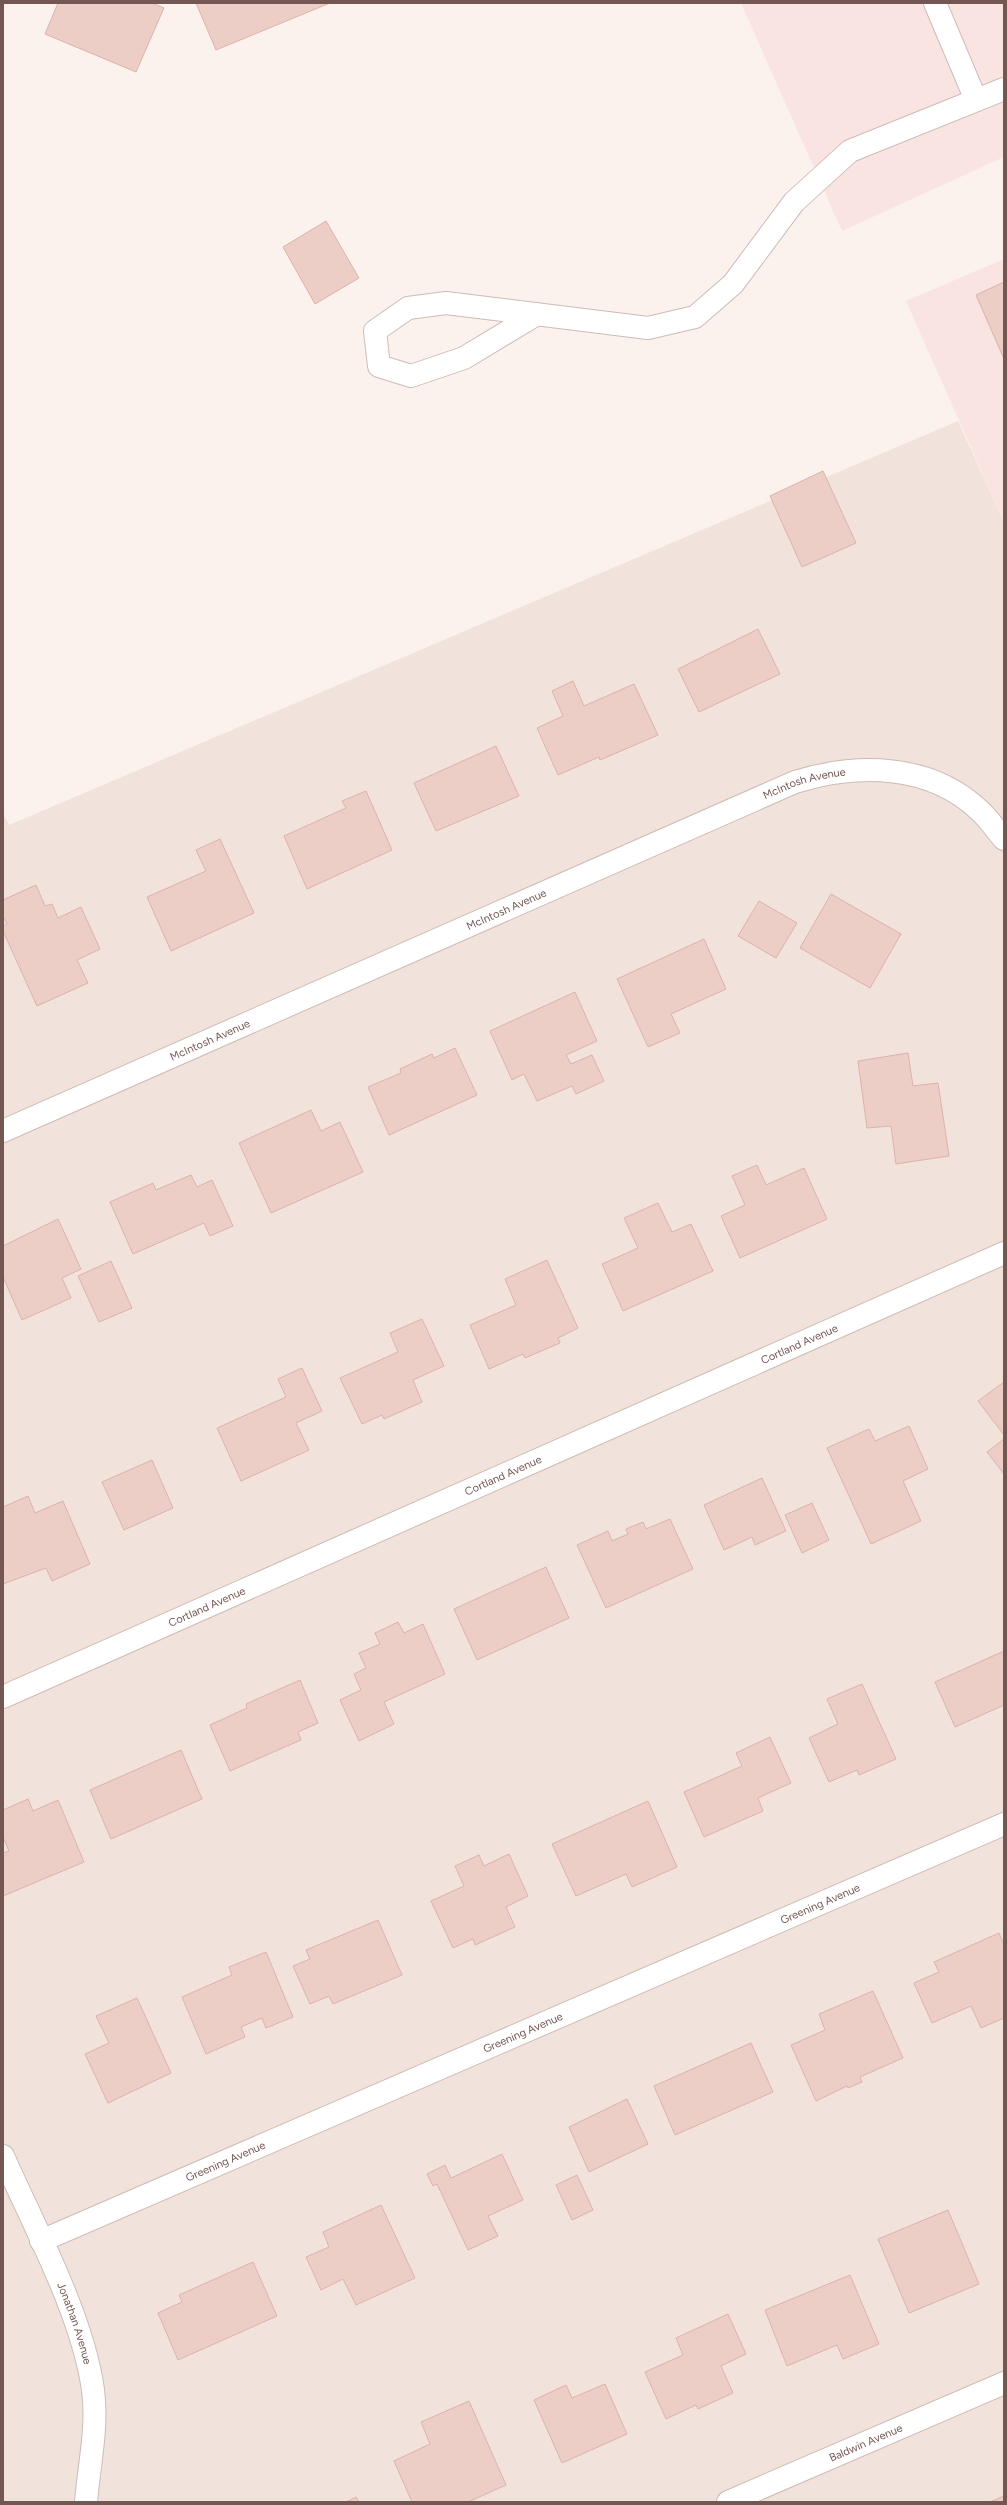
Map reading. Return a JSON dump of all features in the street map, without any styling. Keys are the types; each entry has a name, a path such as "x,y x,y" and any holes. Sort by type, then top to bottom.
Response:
{"street":[{"path":"935,3 976,100"},
{"path":"537,314 464,358 411,376 378,366 375,331 408,308 446,303 537,314 648,328 695,317 733,284 794,202 850,151 1004,89"},
{"name":"McIntosh Avenue","path":"3,1131 795,782 823,773 882,770 914,775 937,782 958,794 980,811 1004,839"},
{"name":"Cortland Avenue","path":"3,1697 1004,1253"},
{"name":"Greening Avenue","path":"40,2241 1004,1824"},
{"name":"Jonathan Avenue","path":"3,2156 73,2317 85,2353 93,2390 95,2429 86,2502"},
{"name":"Baldwin Avenue","path":"728,2502 1004,2383"}],"shaded area":[{"path":"741,3 1004,3 1004,157 842,231"},
{"path":"1004,259 1004,522 906,301"},
{"path":"958,421 1004,522 1004,2502 3,2502 3,813 9,825"}],"building":[{"path":"58,3 152,3 164,8 136,72 45,34"},
{"path":"196,3 330,3 216,50"},
{"path":"326,221 359,278 315,304 283,247"},
{"path":"1004,282 1004,359 976,295"},
{"path":"823,471 856,543 802,567 770,496"},
{"path":"758,629 780,674 699,712 678,669"},
{"path":"573,681 584,706 634,684 658,735 600,760 599,757 558,775 537,728 563,716 552,691"},
{"path":"496,746 519,796 436,831 414,783"},
{"path":"366,791 392,850 307,889 284,836 346,808 342,801"},
{"path":"220,839 254,913 171,951 147,897 206,871 196,850"},
{"path":"36,885 45,906 52,904 58,918 81,907 100,949 77,960 88,983 37,1006 3,931 3,926 7,924 3,916 3,900"},
{"path":"831,894 901,934 870,988 800,948"},
{"path":"759,901 797,923 776,958 738,936"},
{"path":"704,939 726,989 671,1014 680,1033 648,1047 617,979"},
{"path":"575,992 597,1041 566,1055 571,1064 592,1055 604,1081 576,1094 572,1086 537,1101 524,1074 512,1080 490,1031"},
{"path":"455,1048 477,1095 389,1135 368,1087 401,1073 400,1069 432,1054 434,1058"},
{"path":"908,1053 913,1086 938,1083 949,1156 896,1164 891,1126 867,1128 858,1061"},
{"path":"311,1110 321,1131 340,1122 363,1172 271,1213 239,1143"},
{"path":"757,1165 766,1185 804,1168 827,1219 740,1258 721,1216 745,1205 732,1176"},
{"path":"191,1175 197,1187 212,1180 233,1226 210,1236 204,1223 133,1254 110,1202 153,1183 156,1190"},
{"path":"658,1203 672,1232 691,1224 713,1271 623,1311 602,1264 638,1248 624,1218"},
{"path":"58,1219 81,1269 62,1278 71,1298 22,1320 3,1277 3,1246"},
{"path":"547,1260 578,1328 558,1338 560,1343 525,1358 523,1354 489,1369 470,1325 516,1305 505,1279"},
{"path":"111,1261 132,1308 99,1322 78,1276"},
{"path":"422,1319 444,1366 413,1380 422,1402 384,1419 382,1415 362,1424 340,1378 398,1352 390,1333"},
{"path":"302,1368 322,1411 296,1423 309,1450 241,1481 217,1428 286,1397 278,1379"},
{"path":"1004,1382 1004,1435 978,1401"},
{"path":"909,1426 928,1469 903,1481 921,1521 871,1544 827,1448 869,1429 875,1441"},
{"path":"1004,1439 1004,1474 987,1452"},
{"path":"152,1460 173,1508 124,1530 102,1482"},
{"path":"762,1478 786,1531 755,1545 752,1537 724,1550 704,1505"},
{"path":"28,1496 35,1513 63,1501 90,1564 52,1581 46,1568 3,1584 3,1507"},
{"path":"812,1503 829,1540 802,1553 785,1515"},
{"path":"670,1519 693,1569 606,1608 577,1545 608,1531 612,1541 628,1534 626,1529 643,1522 646,1529"},
{"path":"546,1567 569,1618 477,1660 454,1609"},
{"path":"398,1622 404,1633 423,1624 445,1674 384,1702 394,1724 359,1741 340,1700 361,1690 354,1674 366,1668 359,1653 380,1644 375,1633"},
{"path":"1004,1651 1004,1705 955,1727 935,1682"},
{"path":"300,1680 318,1723 298,1732 301,1740 230,1771 210,1725 247,1708 246,1704"},
{"path":"862,1684 896,1759 859,1775 857,1770 829,1782 809,1738 838,1724 827,1699"},
{"path":"770,1737 791,1783 758,1798 763,1811 704,1837 684,1792 742,1766 736,1753"},
{"path":"181,1750 202,1799 111,1839 90,1790"},
{"path":"28,1799 33,1811 58,1800 84,1862 3,1896 3,1853 9,1851 3,1837 3,1810"},
{"path":"648,1801 677,1867 632,1887 626,1874 576,1896 552,1844"},
{"path":"509,1854 528,1896 506,1907 515,1927 475,1945 473,1939 453,1948 431,1901 464,1886 455,1866 479,1855 484,1866"},
{"path":"378,1920 402,1975 333,2004 329,1996 310,2004 293,1966 310,1959 306,1950"},
{"path":"999,1933 1004,1945 1004,2018 981,2028 971,2006 932,2023 914,1983 939,1972 934,1962"},
{"path":"266,1952 293,2017 266,2028 262,2018 241,2027 245,2037 206,2054 182,1997 232,1975 229,1967"},
{"path":"873,1991 903,2058 860,2077 862,2082 848,2088 847,2086 816,2101 791,2045 825,2030 819,2014"},
{"path":"137,1998 171,2073 108,2103 85,2054 109,2043 96,2016"},
{"path":"751,2043 773,2092 675,2135 654,2086"},
{"path":"627,2099 648,2144 589,2172 569,2127"},
{"path":"502,2154 523,2200 488,2216 498,2236 468,2250 437,2184 433,2186 427,2174 445,2165 451,2178"},
{"path":"577,2175 593,2210 572,2220 556,2185"},
{"path":"381,2205 415,2278 356,2305 343,2279 321,2290 306,2257 329,2247 323,2232"},
{"path":"948,2210 979,2284 909,2313 878,2239"},
{"path":"253,2262 277,2316 178,2360 158,2313 182,2302 179,2295"},
{"path":"850,2275 879,2344 843,2359 837,2345 787,2366 765,2310"},
{"path":"728,2314 746,2354 721,2366 733,2393 698,2409 696,2405 666,2419 645,2372 683,2355 676,2338"},
{"path":"605,2384 627,2434 562,2463 534,2400 566,2385 572,2398"},
{"path":"469,2401 506,2485 468,2502 412,2502 394,2461 430,2444 421,2422"},
{"path":"1004,2496 1004,2502 990,2502"},
{"path":"356,2497 359,2502 346,2502"}]}
